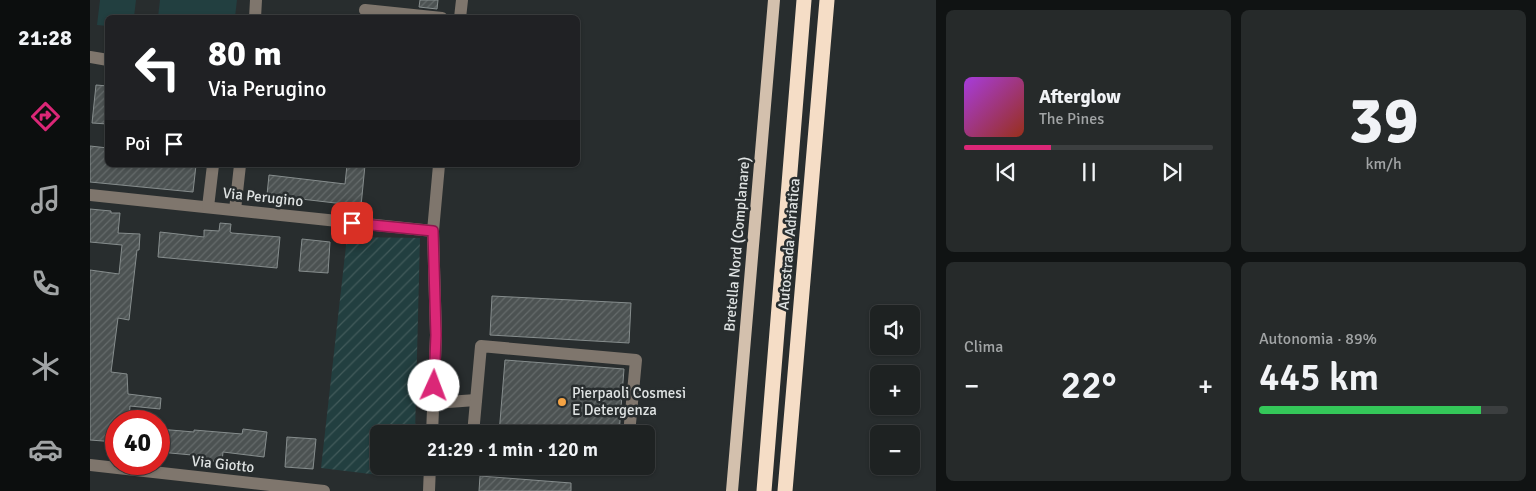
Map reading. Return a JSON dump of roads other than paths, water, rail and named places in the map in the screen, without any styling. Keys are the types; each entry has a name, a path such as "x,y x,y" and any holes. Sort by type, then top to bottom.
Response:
{"highway":[{"name":"Autostrada Adriatica","path":"764,491 804,0"},
{"name":"Autostrada Adriatica","path":"785,491 827,0"}],"main road":[{"name":"Bretella Nord (Complanare)","path":"732,491 774,0"}],"street":[{"path":"255,15 256,0"},
{"path":"460,15 462,0"},
{"path":"365,10 413,15"},
{"path":"90,57 105,60"},
{"path":"208,207 213,167"},
{"path":"235,210 240,167"},
{"path":"433,425 436,335 433,231 439,167"},
{"name":"Via Perugino","path":"90,195 433,231"},
{"path":"475,425 482,346 636,360 630,425"},
{"path":"434,403 476,400"},
{"name":"Via Giotto","path":"90,465 324,491"},
{"path":"429,491 430,475"}],"place":[{"name":"Pierpaoli Cosmesi E Detergenza","path":"562,402"}]}
